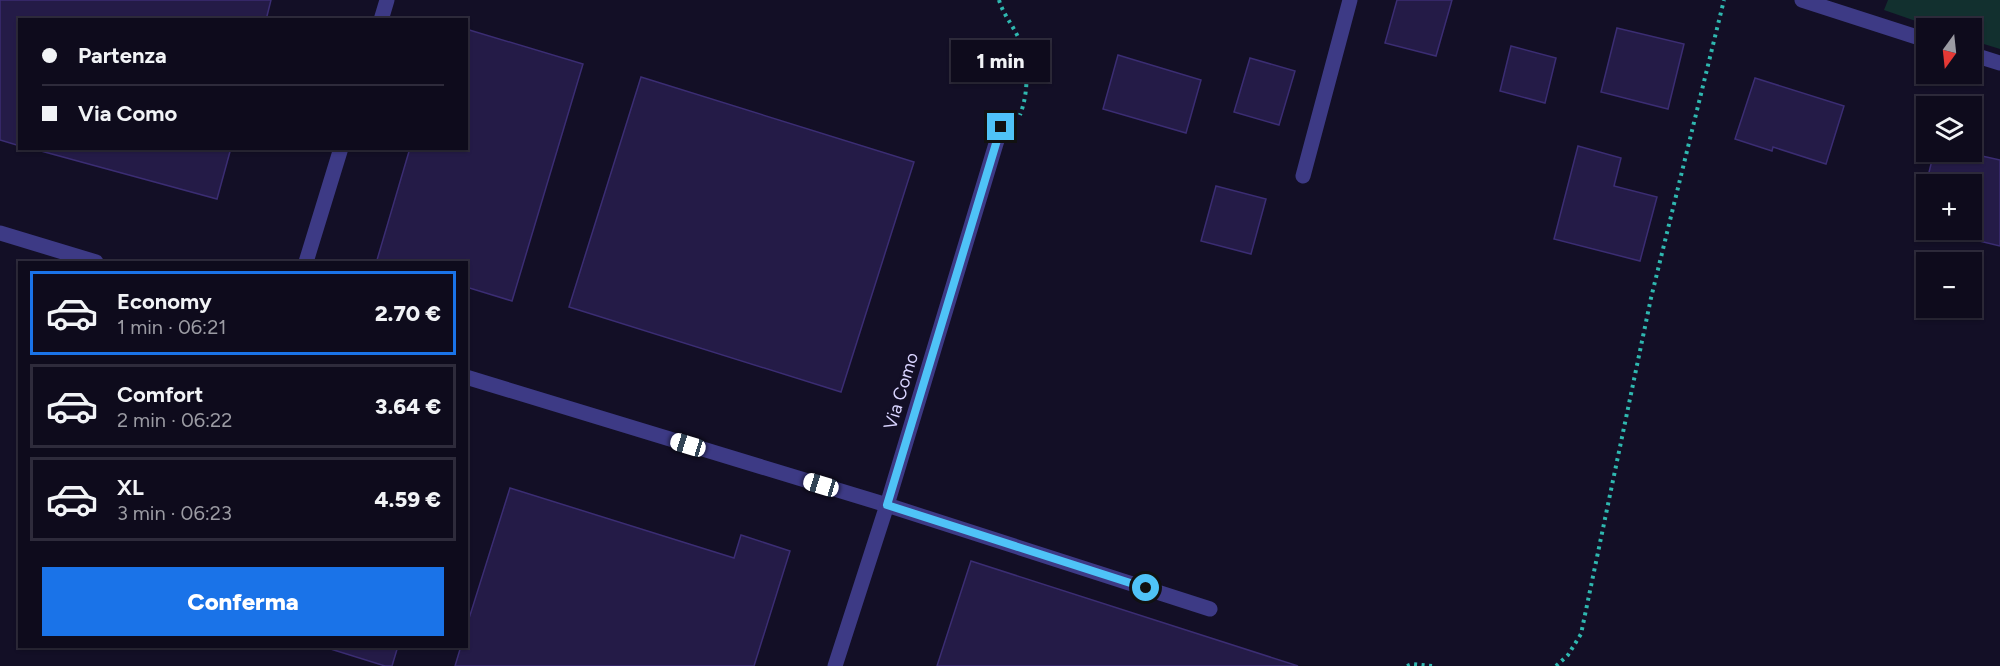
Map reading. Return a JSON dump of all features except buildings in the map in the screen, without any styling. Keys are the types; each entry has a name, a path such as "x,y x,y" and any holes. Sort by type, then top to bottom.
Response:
{"street":[{"path":"382,18 387,0"},
{"path":"1303,176 1350,0"},
{"path":"1802,0 1916,37"},
{"path":"1982,57 2000,63"},
{"name":"Via Como","path":"835,666 887,505 1001,127"},
{"path":"306,261 340,150"},
{"path":"0,233 93,261"},
{"path":"468,378 887,505 1210,609"}],"path":[{"path":"997,142 1010,135 1016,126 1023,108 1027,78 1023,47 1002,11 999,0"},
{"path":"1556,666 1568,655 1581,634 1651,298 1724,0"},
{"path":"1407,666 1412,664 1432,666"}],"green space":[{"path":"1888,0 2000,0 2000,49 1982,43 1982,18 1916,18 1916,21 1884,10"}],"route":[{"path":"1001,127 887,505 1146,588"}]}
